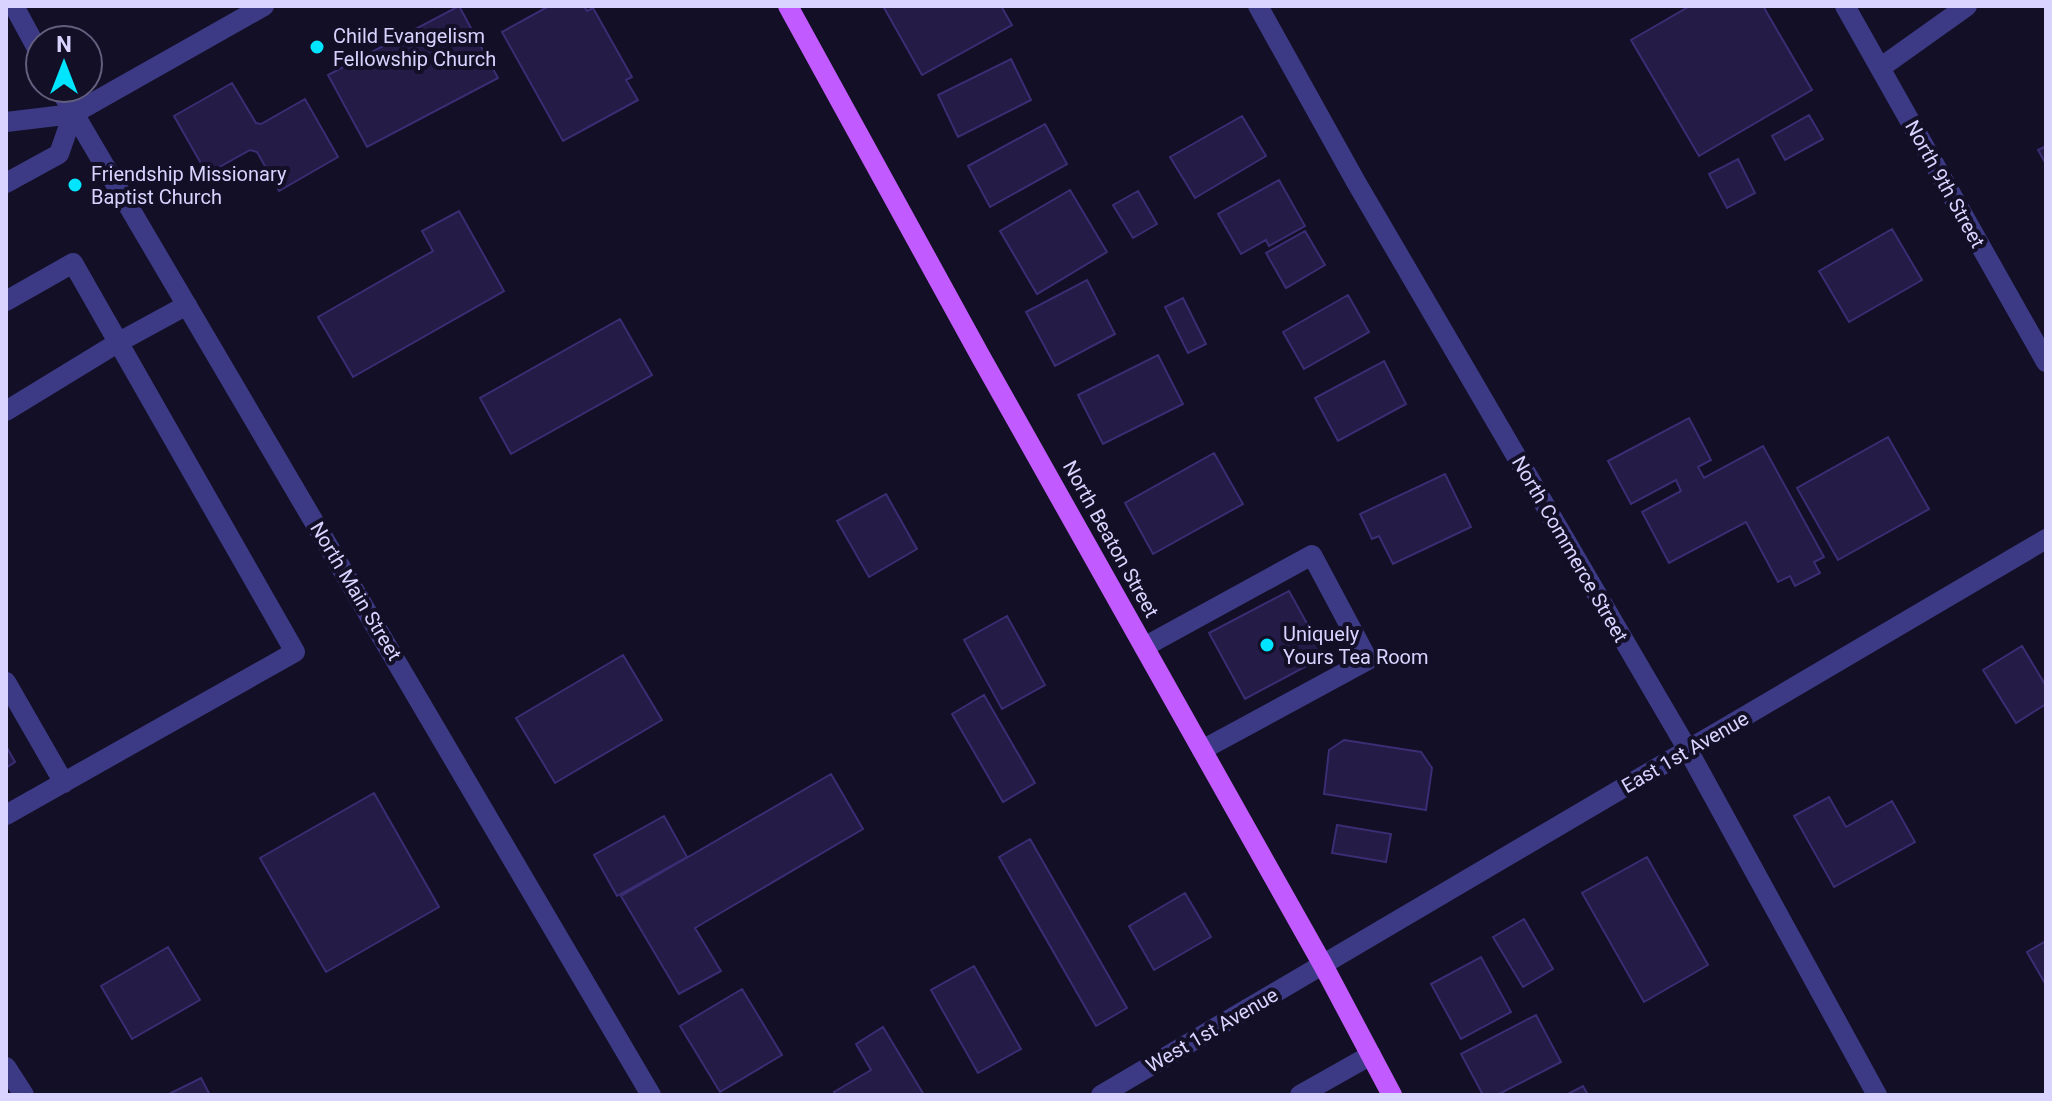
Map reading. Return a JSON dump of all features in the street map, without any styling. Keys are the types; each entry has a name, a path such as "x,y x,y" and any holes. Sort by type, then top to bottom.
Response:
{"main road":[{"name":"North Beaton Street","path":"788,6 1323,965 1392,1095"}],"street":[{"path":"14,6 24,24"},
{"path":"6,122 73,114 264,6"},
{"name":"North Commerce Street","path":"1258,6 1364,195 1688,750 1877,1095"},
{"name":"North 9th Street","path":"1845,6 2046,362"},
{"path":"1880,68 1967,6"},
{"name":"North Main Street","path":"68,104 651,1095"},
{"path":"6,183 59,154 73,114"},
{"path":"6,301 73,263 295,652 6,815"},
{"path":"6,411 119,342 187,305"},
{"name":"East 1st Avenue","path":"1323,965 2046,539"},
{"path":"1144,647 1312,555 1368,660 1202,750"},
{"path":"6,682 64,783"},
{"name":"West 1st Avenue","path":"1101,1095 1323,965"},
{"path":"1300,1095 1371,1055"},
{"path":"8,1073 24,1095"}],"building":[{"path":"459,6 498,78 367,147 328,75"},
{"path":"549,6 584,6 587,11 593,8 632,77 626,80 638,100 563,141 502,32"},
{"path":"883,6 1001,6 1012,25 922,75"},
{"path":"1690,6 1763,6 1812,90 1699,156 1631,40"},
{"path":"1011,59 1031,100 958,137 938,95"},
{"path":"232,83 256,123 261,124 305,99 338,157 279,191 257,152 250,150 207,174 174,116"},
{"path":"1809,115 1823,139 1785,160 1772,136"},
{"path":"1242,116 1266,156 1195,198 1170,157"},
{"path":"1045,124 1067,164 990,207 968,166"},
{"path":"2046,146 2046,164 2038,150"},
{"path":"1738,159 1755,193 1727,208 1709,174"},
{"path":"1279,180 1305,226 1269,246 1266,240 1241,254 1218,214"},
{"path":"1070,190 1107,252 1037,294 1000,231"},
{"path":"1138,191 1157,224 1133,238 1113,205"},
{"path":"459,211 504,291 353,377 318,317 433,251 422,231"},
{"path":"1892,229 1922,280 1849,322 1819,271"},
{"path":"1305,231 1325,265 1286,288 1266,253"},
{"path":"1087,280 1115,334 1055,366 1026,312"},
{"path":"1348,295 1369,332 1304,369 1283,332"},
{"path":"1183,298 1206,344 1188,353 1165,307"},
{"path":"620,319 652,375 511,454 480,398"},
{"path":"1158,355 1183,404 1103,444 1078,395"},
{"path":"1384,361 1406,404 1338,441 1315,398"},
{"path":"1689,418 1711,460 1698,467 1704,478 1763,446 1824,557 1814,562 1820,573 1795,586 1790,576 1778,582 1746,522 1669,563 1642,512 1681,491 1676,480 1631,504 1608,461"},
{"path":"1888,437 1929,509 1838,560 1797,488"},
{"path":"1214,453 1243,504 1153,554 1125,503"},
{"path":"1445,474 1471,527 1393,564 1379,536 1372,539 1360,514"},
{"path":"886,494 917,549 869,577 837,521"},
{"name":"Uniquely Yours Tea Room","path":"1289,591 1325,656 1245,699 1209,633"},
{"path":"1007,616 1045,685 1002,709 964,640"},
{"path":"2022,646 2046,686 2046,704 2016,723 1983,670"},
{"path":"623,655 662,720 555,783 516,718"},
{"path":"984,695 1035,783 1003,802 952,714"},
{"path":"1344,740 1421,752 1432,768 1426,810 1324,794 1329,750"},
{"path":"6,746 15,762 6,768"},
{"path":"831,774 863,829 695,928 721,971 679,994 621,896"},
{"path":"374,793 439,907 326,972 260,858"},
{"path":"1829,797 1846,827 1892,801 1915,842 1834,887 1794,816"},
{"path":"664,816 687,857 617,896 594,855"},
{"path":"1337,825 1391,834 1386,862 1332,853"},
{"path":"1030,839 1127,1008 1096,1026 999,857"},
{"path":"1647,857 1708,965 1644,1002 1582,893"},
{"path":"1185,893 1211,937 1154,970 1129,926"},
{"path":"1524,919 1553,969 1523,987 1493,937"},
{"path":"2046,941 2046,985 2027,952"},
{"path":"168,947 200,1000 132,1039 101,986"},
{"path":"1481,957 1511,1012 1461,1039 1431,984"},
{"path":"974,966 1021,1049 978,1073 931,990"},
{"path":"742,989 782,1055 720,1092 680,1026"},
{"path":"1536,1015 1561,1062 1497,1095 1483,1095 1461,1054"},
{"path":"883,1027 924,1095 836,1095 834,1092 871,1070 856,1044"},
{"path":"201,1078 210,1095 167,1095"},
{"path":"1583,1086 1588,1095 1566,1095"}],"place":[{"name":"Child Evangelism Fellowship Church","path":"317,47"},
{"name":"Friendship Missionary Baptist Church","path":"75,185"},
{"name":"Uniquely Yours Tea Room","path":"1267,645"}]}
